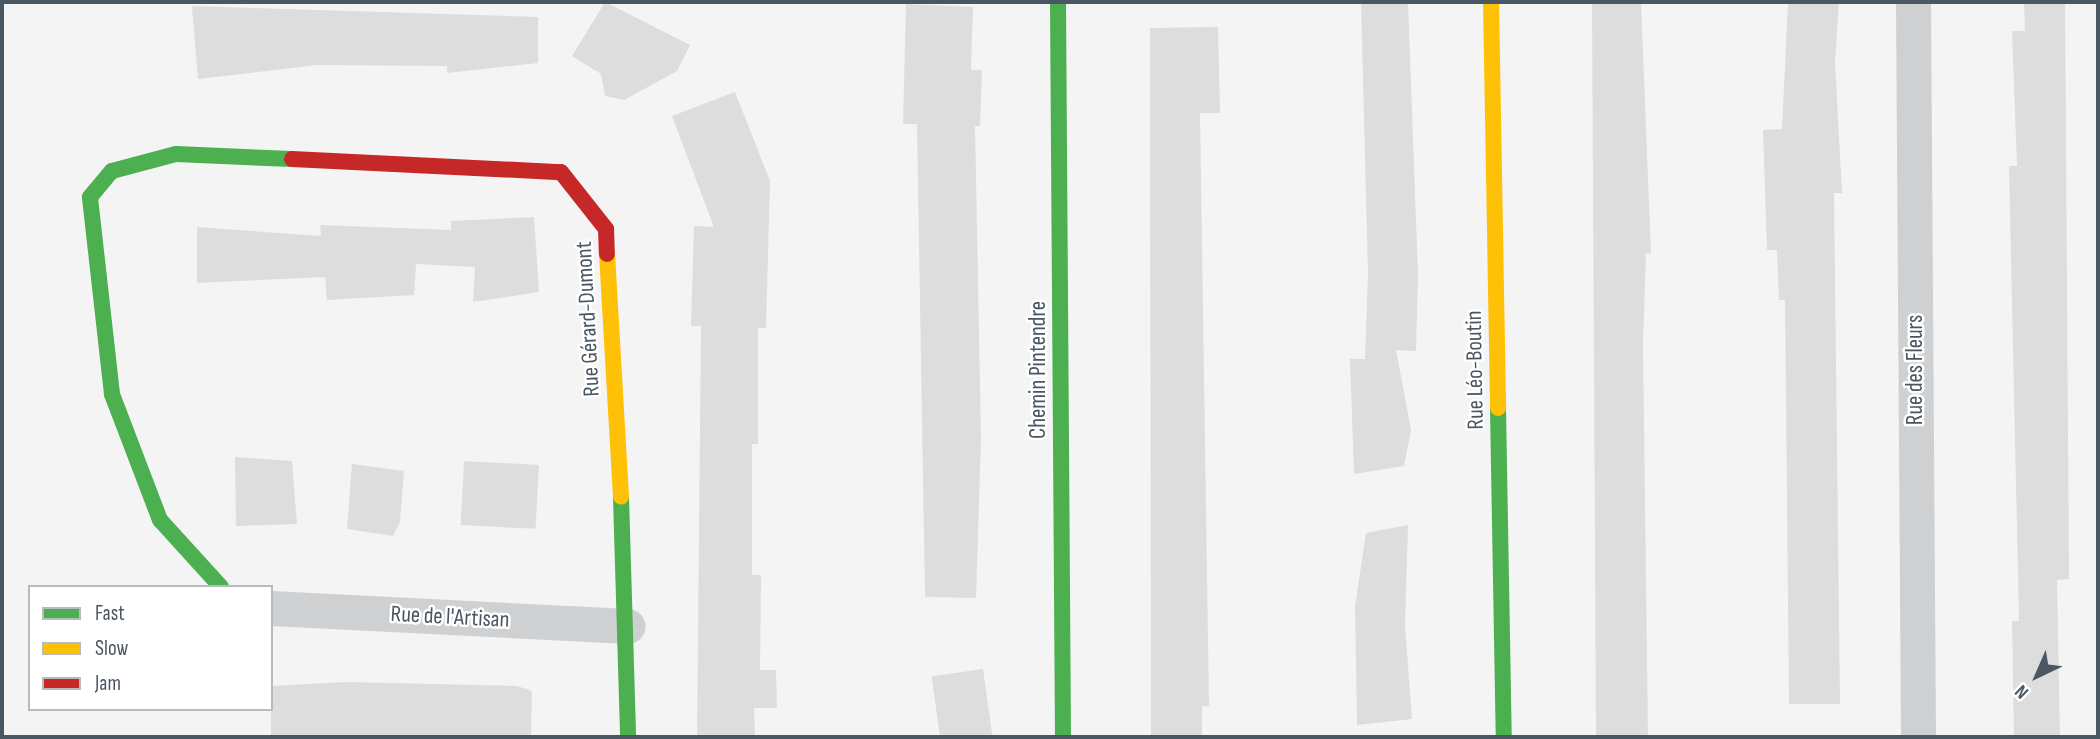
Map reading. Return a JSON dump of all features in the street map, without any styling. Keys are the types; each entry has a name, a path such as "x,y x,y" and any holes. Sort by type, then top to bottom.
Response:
{"street":[{"name":"Chemin Pintendre","path":"1058,2 1063,737"},
{"name":"Rue Léo-Boutin","path":"1491,2 1504,737"},
{"name":"Rue des Fleurs","path":"1913,2 1918,737"},
{"name":"Rue Gérard-Dumont","path":"217,585 209,581 160,520 112,394 90,197 112,170 176,155 561,172 606,229 628,626 628,737"},
{"name":"Rue de l'Artisan","path":"273,608 628,626"}],"building":[{"path":"605,2 690,45 677,71 624,100 605,96 601,74 572,56"},
{"path":"1361,2 1408,2 1418,275 1416,351 1396,350 1411,430 1404,466 1354,474 1350,359 1365,359 1368,274"},
{"path":"1592,2 1641,2 1651,254 1646,253 1643,344 1648,737 1596,737"},
{"path":"1788,2 1839,2 1835,62 1842,193 1834,193 1840,704 1789,704 1785,300 1779,300 1777,250 1767,250 1763,130 1782,129"},
{"path":"2024,2 2065,2 2069,579 2057,580 2060,737 2014,737 2012,621 2019,621 2009,166 2017,166 2012,31 2025,31"},
{"path":"906,4 973,7 971,70 982,70 980,126 975,126 981,438 976,598 925,597 917,124 903,124"},
{"path":"192,6 538,17 538,63 447,73 447,66 317,65 198,79"},
{"path":"1218,27 1220,113 1200,113 1209,706 1202,706 1202,737 1151,737 1150,28"},
{"path":"735,92 770,181 766,328 758,328 758,444 752,444 752,575 761,575 760,670 776,670 777,708 754,708 755,737 697,737 701,326 691,326 694,226 714,227 672,116"},
{"path":"534,217 539,292 473,302 475,267 416,264 414,295 327,300 325,277 197,283 197,227 321,236 320,225 451,230 451,221"},
{"path":"235,457 292,461 297,524 236,526"},
{"path":"464,461 539,465 536,529 461,525"},
{"path":"352,464 404,471 400,522 393,536 347,529"},
{"path":"1408,525 1405,625 1412,719 1357,725 1355,606 1366,533"},
{"path":"983,669 993,737 940,737 932,676"},
{"path":"347,682 517,686 532,691 531,737 271,737 273,686"}],"traffic: fast":[{"path":"1058,2 1063,737"},
{"path":"219,585 160,520 112,394 90,197 112,171 176,154 292,159"},
{"path":"1498,408 1504,737"},
{"path":"621,497 628,737"}],"traffic: slow":[{"path":"1491,2 1498,408"},
{"path":"607,254 621,497"}],"traffic: jam":[{"path":"292,159 561,172 606,229 607,254"}]}
